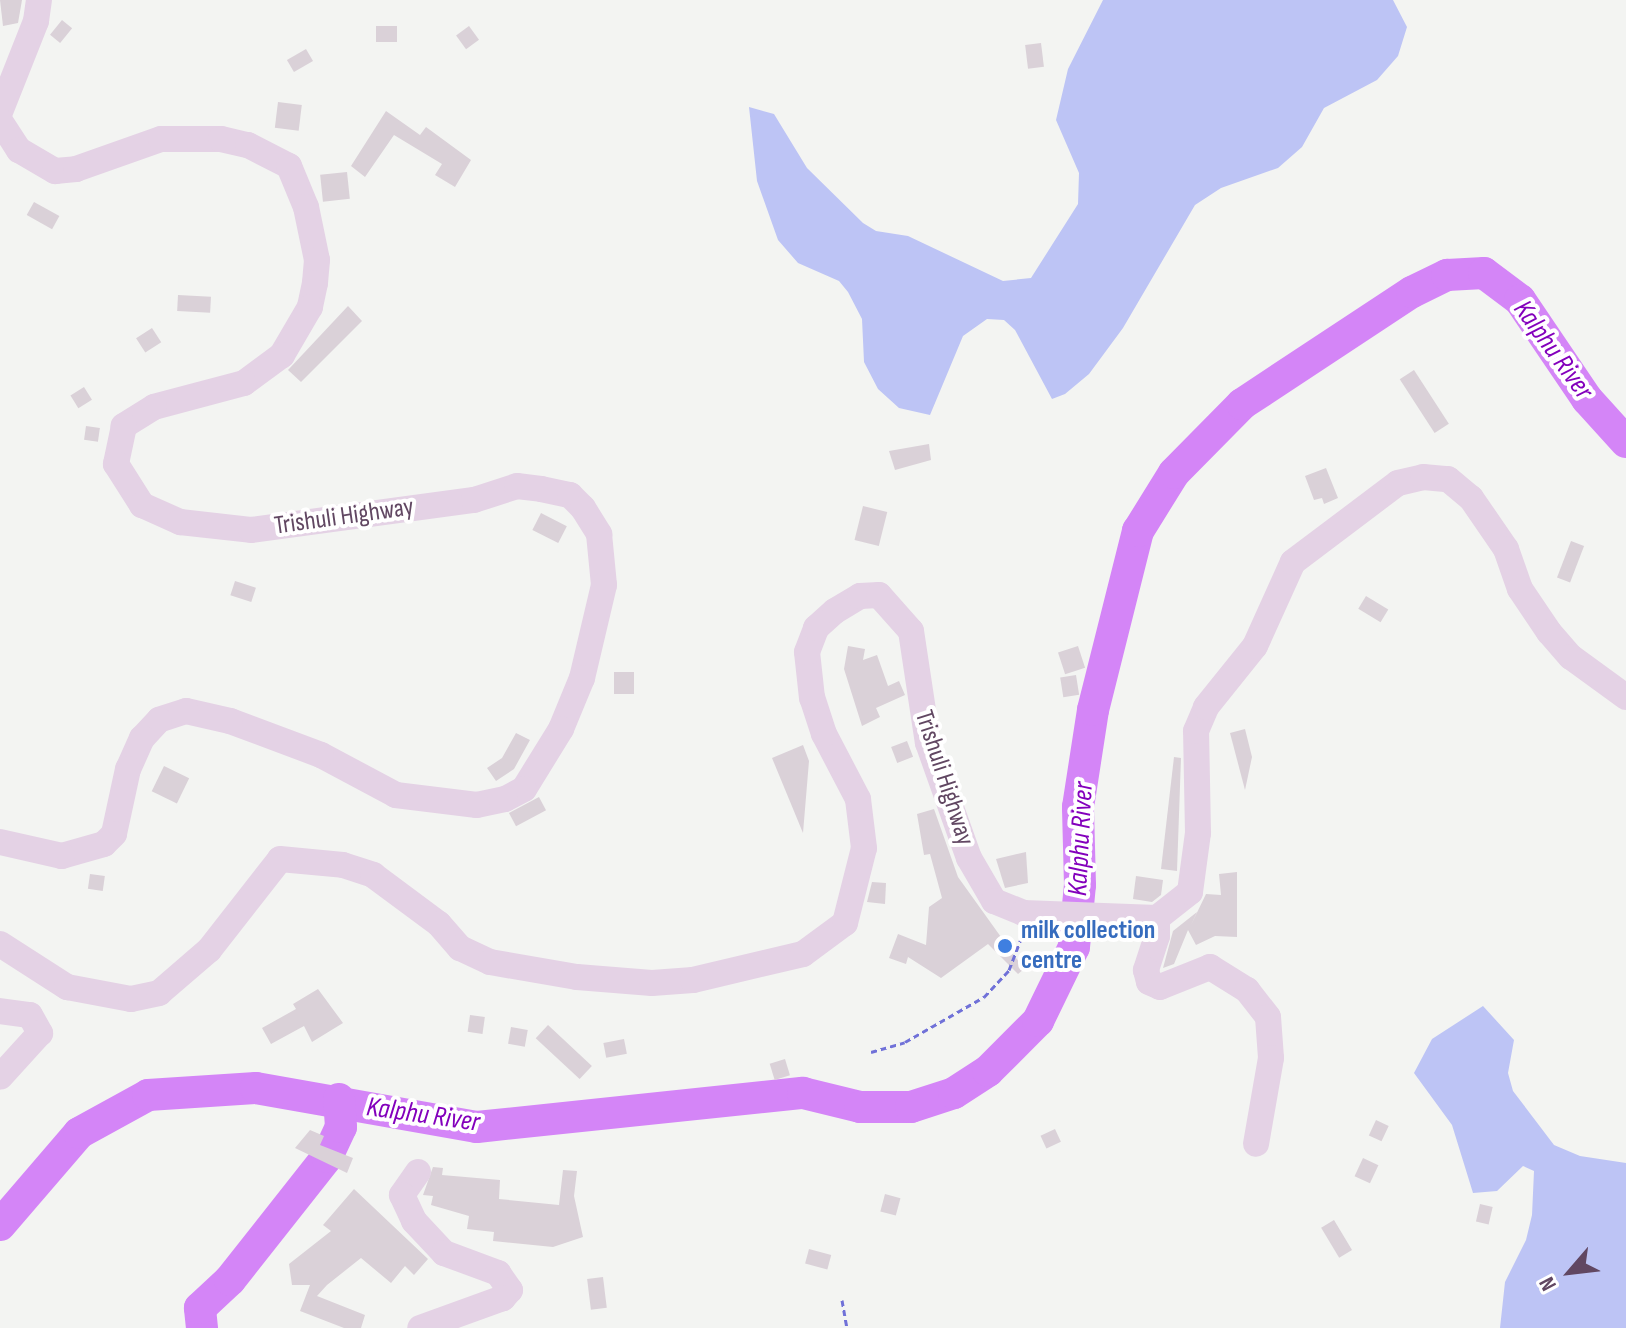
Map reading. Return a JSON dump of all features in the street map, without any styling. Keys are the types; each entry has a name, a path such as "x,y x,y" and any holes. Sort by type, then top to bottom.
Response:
{"street":[{"path":"0,112 36,21 39,0"},
{"name":"Trishuli Highway","path":"0,121 19,150 55,171 76,169 161,139 221,139 248,145 289,166 306,207 317,260 315,283 310,307 282,355 244,383 154,407 124,426 116,464 130,494 142,505 180,522 251,530 474,500 517,486 541,489 570,495 583,508 599,534 604,585 582,678 561,729 524,789 505,799 477,805 396,795 321,755 230,721 186,711 159,720 142,738 128,769 114,834 104,844 62,856 0,842"},
{"path":"1256,1144 1271,1058 1268,1017 1247,990 1210,967 1160,987 1149,982 1146,970 1157,918 1190,892 1198,833 1196,731 1206,707 1255,646 1293,562 1398,483 1448,479 1471,498 1506,549 1520,589 1549,632 1571,657 1626,697"},
{"name":"Trishuli Highway","path":"6,953 67,987 131,999 159,993 209,950 280,859 343,865 373,875 439,924 460,948 490,962 652,983 693,980 803,954 845,923 864,848 858,799 820,722 807,652 816,628 860,596 879,595 911,631 919,671 918,705 969,858 994,901 1034,913 1157,918"},
{"path":"0,1011 30,1015 40,1033 0,1077"},
{"path":"418,1172 402,1195 414,1221 444,1253 498,1273 510,1290 503,1298 420,1328"}],"path":[{"path":"871,1052 905,1042 984,997 1009,970 1034,913"},
{"path":"842,1300 847,1328"}],"shaded area":[{"path":"1103,0 1393,0 1407,27 1398,56 1377,80 1324,108 1302,147 1278,168 1221,188 1195,205 1123,328 1089,374 1065,394 1052,399 1015,330 1004,320 987,319 963,336 930,415 899,408 878,389 864,362 862,319 848,292 839,281 798,263 778,240 757,181 749,107 774,114 807,168 863,223 876,231 908,236 1003,281 1031,278 1078,204 1079,173 1056,120 1068,69"},
{"path":"1483,1006 1514,1040 1508,1073 1513,1091 1554,1145 1580,1156 1626,1163 1626,1328 1500,1328 1505,1282 1526,1240 1532,1215 1534,1171 1523,1166 1497,1191 1473,1193 1452,1125 1414,1073 1432,1039"}],"building":[{"path":"0,0 22,0 18,23 3,26"},
{"path":"62,20 72,28 60,43 50,35"},
{"path":"376,26 397,26 397,42 376,42"},
{"path":"469,26 479,40 466,49 456,35"},
{"path":"1041,43 1044,67 1028,69 1025,45"},
{"path":"306,49 313,61 294,72 287,60"},
{"path":"278,102 302,105 299,131 275,128"},
{"path":"386,111 420,135 426,127 471,160 455,187 435,175 442,164 394,135 365,177 351,166"},
{"path":"347,172 350,199 323,202 320,175"},
{"path":"34,202 59,216 52,229 27,215"},
{"path":"178,295 211,297 210,313 177,311"},
{"path":"348,306 362,321 301,382 288,370"},
{"path":"152,328 161,342 145,353 136,338"},
{"path":"1414,370 1449,424 1435,433 1400,379"},
{"path":"84,387 92,400 78,408 70,395"},
{"path":"86,426 100,428 98,442 84,440"},
{"path":"929,444 931,460 895,470 889,451"},
{"path":"1326,468 1338,498 1324,504 1322,498 1314,500 1305,476"},
{"path":"863,506 887,512 879,546 855,540"},
{"path":"541,513 567,526 558,543 532,530"},
{"path":"1571,541 1584,546 1570,582 1557,577"},
{"path":"235,581 256,588 251,602 230,595"},
{"path":"1366,596 1388,609 1381,622 1358,609"},
{"path":"848,646 865,649 863,660 877,655 888,686 899,681 905,695 876,708 880,717 862,726 844,669"},
{"path":"1078,646 1085,668 1065,674 1058,652"},
{"path":"614,672 634,672 634,694 614,694"},
{"path":"1076,675 1079,695 1063,697 1060,678"},
{"path":"1245,729 1252,757 1245,790 1230,733"},
{"path":"516,733 530,740 514,769 496,781 487,768 502,758"},
{"path":"907,741 913,757 897,763 891,747"},
{"path":"803,745 809,761 803,833 772,758"},
{"path":"1174,757 1181,758 1177,871 1161,869"},
{"path":"164,766 189,778 177,803 152,791"},
{"path":"539,797 546,810 516,826 509,813"},
{"path":"934,809 958,877 1024,969 1018,974 988,944 941,978 908,957 906,964 889,958 898,934 926,945 929,907 942,898 930,854 924,855 917,814"},
{"path":"1026,852 1028,883 1005,888 996,859"},
{"path":"1237,872 1237,937 1215,936 1196,945 1188,930 1174,964 1163,968 1173,931 1197,912 1191,925 1206,894 1221,895 1219,874"},
{"path":"90,874 105,876 103,891 88,889"},
{"path":"1136,876 1163,880 1161,895 1152,902 1133,899"},
{"path":"872,882 886,883 885,904 867,902"},
{"path":"318,989 343,1023 312,1042 304,1026 271,1044 262,1028 296,1009 293,1004"},
{"path":"470,1015 485,1017 482,1034 468,1032"},
{"path":"548,1025 592,1066 580,1079 536,1038"},
{"path":"511,1027 528,1030 525,1047 508,1044"},
{"path":"624,1039 627,1054 606,1058 603,1043"},
{"path":"785,1059 790,1075 775,1080 770,1064"},
{"path":"1376,1120 1389,1126 1382,1141 1369,1135"},
{"path":"1055,1129 1061,1142 1046,1148 1040,1136"},
{"path":"310,1130 324,1136 320,1145 353,1158 347,1173 295,1148"},
{"path":"1363,1158 1378,1165 1370,1183 1355,1176"},
{"path":"433,1167 443,1168 442,1175 500,1180 499,1199 559,1205 563,1170 577,1171 574,1196 583,1237 553,1247 493,1241 494,1232 467,1229 469,1216 431,1205 433,1196 423,1195"},
{"path":"354,1189 428,1259 414,1275 405,1266 391,1283 361,1258 327,1285 317,1296 365,1315 361,1328 344,1328 300,1311 310,1285 292,1285 289,1264 331,1231 323,1225"},
{"path":"885,1194 900,1198 896,1216 880,1211"},
{"path":"1480,1204 1493,1207 1489,1224 1476,1222"},
{"path":"1334,1220 1352,1250 1339,1258 1321,1228"},
{"path":"809,1249 831,1255 827,1269 805,1263"},
{"path":"603,1277 607,1308 591,1310 587,1279"}],"waterway":[{"name":"Kalphu River","path":"0,1225 79,1133 148,1095 256,1088 477,1127 803,1093 860,1107 911,1107 954,1093 988,1071 1038,1021 1074,947 1080,885 1078,807 1093,710 1138,531 1174,473 1242,404 1412,292 1447,275 1484,273 1520,300 1587,399 1626,442"},
{"path":"202,1328 200,1308 230,1280 327,1157 341,1127 339,1099"}],"place":[{"name":"milk collection centre","path":"1005,946"}]}
